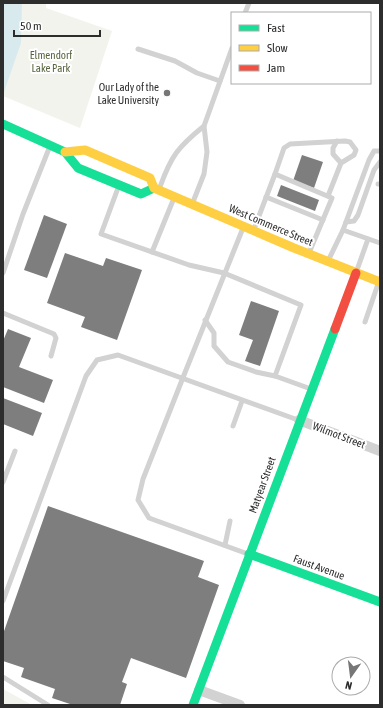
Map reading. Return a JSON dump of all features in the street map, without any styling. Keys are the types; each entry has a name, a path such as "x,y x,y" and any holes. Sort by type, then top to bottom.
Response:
{"street":[{"path":"6,125 65,152 78,168 141,194 156,189"},
{"name":"West Commerce Street","path":"65,152 85,150 150,178 156,189 248,229 380,282"},
{"name":"Matyear Street","path":"193,705 299,420 356,273"},
{"name":"Wilmot Street","path":"299,420 380,451"},
{"name":"Faust Avenue","path":"249,554 380,602"},
{"path":"199,690 240,705"}],"lane":[{"path":"138,49 174,62 191,71 220,81"},
{"path":"192,205 204,174 207,152 204,126 231,51"},
{"path":"156,189 169,162 183,142 204,126"},
{"path":"337,141 333,154 341,162"},
{"path":"249,554 149,518 138,500 143,479 224,273 266,197 284,148 290,144 337,141 350,142 356,150 352,157 341,162 328,196"},
{"path":"3,273 23,214 50,145"},
{"path":"328,262 343,230 369,160 374,151 380,150"},
{"path":"346,222 354,220 358,215 374,170 380,162"},
{"path":"275,174 332,198 309,254"},
{"path":"292,189 295,182"},
{"path":"119,185 101,234 189,265 224,273 301,305 275,376"},
{"path":"308,195 310,189"},
{"path":"152,252 174,197"},
{"path":"266,197 302,209 323,220"},
{"path":"343,230 380,243"},
{"path":"356,273 368,239"},
{"path":"364,322 380,282"},
{"path":"3,313 54,334 56,338 51,356"},
{"path":"205,320 214,333 214,346 228,362 256,372 275,376 311,389"},
{"path":"3,601 86,376 97,360 118,355 242,401 299,420"},
{"path":"233,426 242,401"},
{"path":"3,482 5,472 15,451"},
{"path":"224,545 230,521"},
{"path":"3,677 48,705"}],"green space":[{"name":"Elmendorf Lake Park","path":"3,3 46,3 46,8 112,31 80,128 3,96"},
{"path":"3,689 32,705 3,705"}],"shaded area":[{"path":"3,3 22,3 21,43 3,95"}],"building":[{"path":"302,155 323,162 314,188 293,181"},
{"path":"281,185 319,200 315,211 277,196"},
{"path":"44,215 67,224 47,278 24,270"},
{"path":"65,253 103,266 106,258 142,270 117,340 81,327 85,317 47,303"},
{"path":"251,301 279,311 260,366 245,361 253,340 239,335"},
{"path":"8,329 31,338 19,367 53,380 44,403 3,387 3,341"},
{"path":"3,398 42,413 33,436 3,424"},
{"path":"48,506 204,561 198,577 219,585 186,678 131,658 122,682 127,684 120,705 73,705 52,698 55,689 21,677 24,668 3,661 3,634"}],"traffic: fast":[{"path":"3,124 65,152 78,168 141,194 154,188"},
{"path":"193,705 335,329"},
{"path":"249,554 380,602"}],"traffic: slow":[{"path":"65,152 85,150 150,178 154,188 294,248 380,282"}],"traffic: jam":[{"path":"335,329 356,273"}],"place":[{"name":"Our Lady of the Lake University","path":"167,93"}]}
